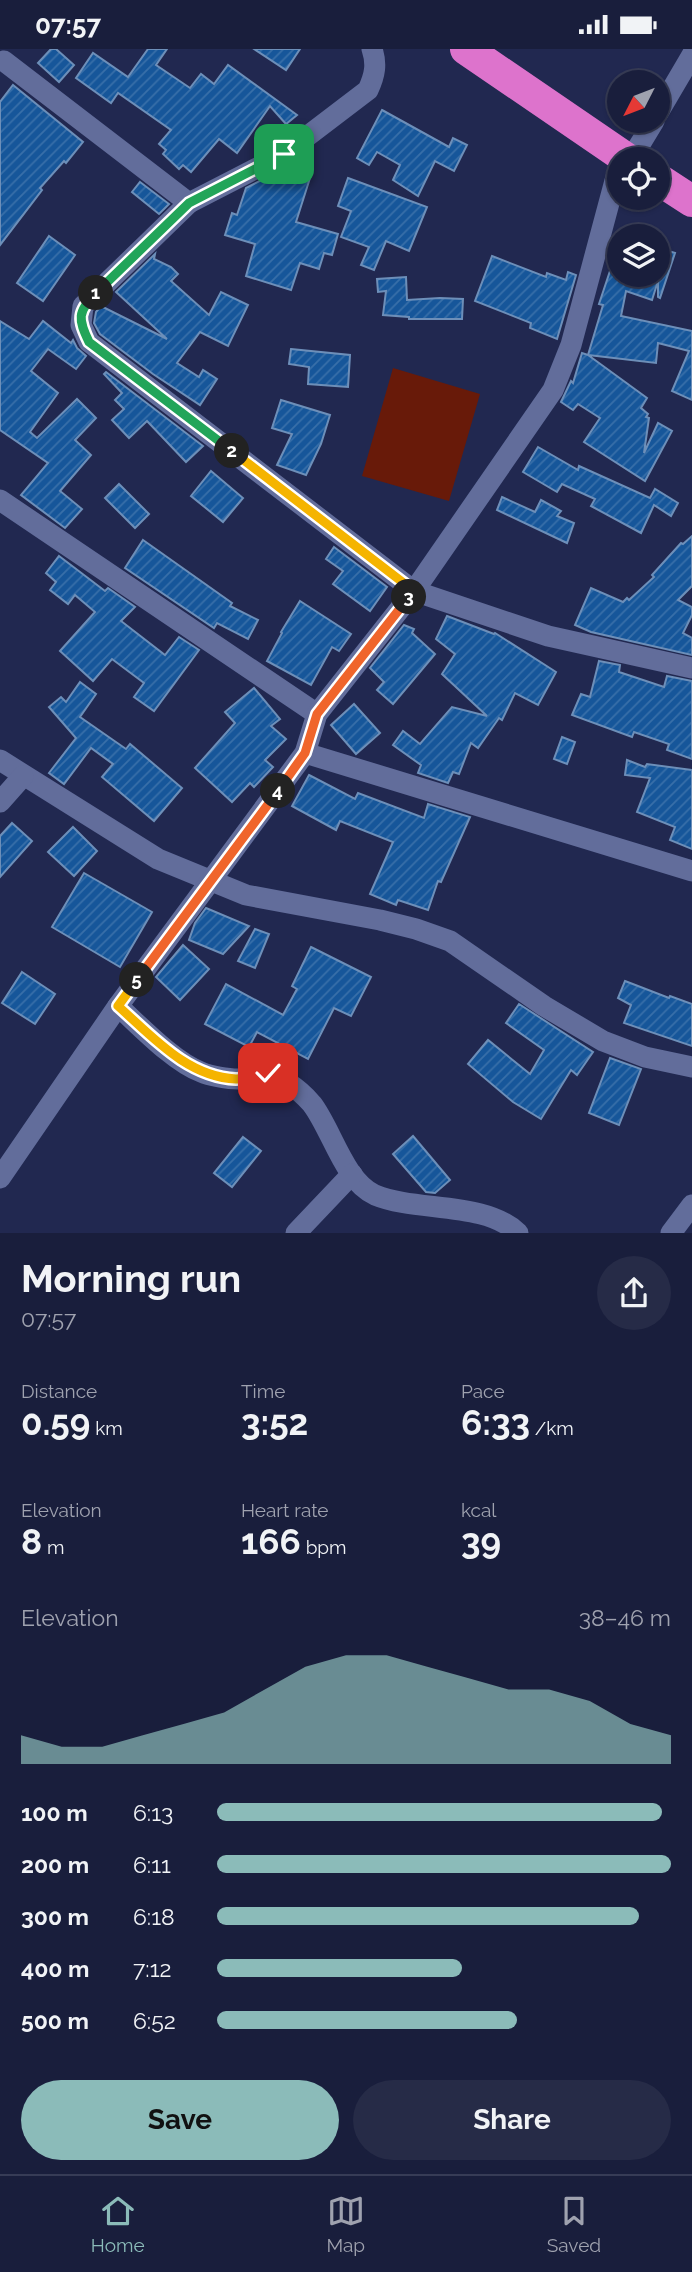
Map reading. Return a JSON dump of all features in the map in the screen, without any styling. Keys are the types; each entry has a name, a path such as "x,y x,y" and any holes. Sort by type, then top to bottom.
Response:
{"highway":[{"path":"466,49 607,147"},
{"path":"670,187 692,201"}],"street":[{"path":"372,49 376,61 374,78 368,90 284,154 189,203 83,306 81,325 89,342 414,591 548,636 692,669"},
{"path":"670,93 692,55"},
{"path":"5,59 189,203"},
{"path":"633,147 645,133"},
{"path":"0,1178 118,1006 305,753 317,714 414,591 553,390 570,345 609,210"},
{"path":"0,500 317,714"},
{"path":"305,753 692,871"},
{"path":"0,760 158,859 246,895 380,920 450,941 544,1006 603,1041 645,1057 692,1067"},
{"path":"0,802 23,776"},
{"path":"118,1006 169,1052 201,1072 237,1079 268,1073 287,1081 312,1104 360,1185 375,1195 489,1217 518,1233"},
{"path":"296,1233 352,1174"},
{"path":"671,1233 690,1213"}],"shaded area":[{"path":"393,368 480,394 449,501 362,476"}],"building":[{"path":"51,49 56,49 74,65 59,82 38,63"},
{"path":"148,49 167,49 156,65 190,88 201,74 214,84 228,65 297,115 286,124 270,106 237,153 219,139 191,172 183,165 179,169 163,154 166,150 159,144 171,130 118,93 111,103 76,78 93,53 128,77"},
{"path":"254,49 300,49 286,70"},
{"path":"13,85 83,142 40,188 42,190 0,245 0,102"},
{"path":"382,110 449,147 453,138 467,145 454,171 435,161 418,196 393,180 400,165 377,152 369,165 357,158"},
{"path":"283,169 310,178 296,222 338,234 332,255 324,253 319,269 300,263 291,290 246,276 255,244 225,235 232,213 237,215 246,188"},
{"path":"348,178 427,207 409,251 386,241 374,270 361,265 369,247 341,237 351,211 338,206"},
{"path":"140,182 169,204 159,214 132,192"},
{"path":"49,236 75,255 43,301 17,283"},
{"path":"670,252 675,253 670,268"},
{"path":"155,254 154,259 171,267 178,274 171,281 209,315 221,292 248,305 228,346 200,332 177,363 199,377 203,370 217,379 200,405 100,334 94,323 96,312 101,306 167,339 116,292"},
{"path":"492,256 546,277 547,273 566,280 568,272 576,275 557,339 530,328 531,323 475,301"},
{"path":"406,277 407,300 463,299 462,319 409,319 383,315 386,291 378,292 377,279"},
{"path":"607,280 607,287 656,287 652,300 626,291 621,316 692,331 692,400 672,391 689,351 658,343 656,363 588,355 603,305 599,304"},
{"path":"658,287 664,287 660,298"},
{"path":"0,321 29,339 43,321 71,343 73,340 86,356 76,369 48,349 31,371 58,393 30,432 37,438 77,399 96,418 75,440 91,455 60,491 82,509 65,528 21,495 48,463 0,430"},
{"path":"291,349 350,355 348,387 308,384 309,367 289,364"},
{"path":"582,353 647,398 641,408 649,418 644,453 658,423 672,431 645,481 584,442 600,418 578,404 573,410 561,402 571,381 573,383"},
{"path":"106,372 203,446 186,462 147,421 129,438 112,420 124,409 115,400 122,393 104,374"},
{"path":"281,400 330,415 321,444 306,475 277,465 292,434 272,428"},
{"path":"538,447 578,470 579,466 650,498 655,489 678,503 671,516 654,505 641,533 591,506 595,499 562,484 557,492 523,472"},
{"path":"211,471 243,498 223,522 191,496"},
{"path":"119,484 149,514 135,528 105,498"},
{"path":"502,497 535,512 541,500 561,511 557,516 574,523 567,543 497,510"},
{"path":"692,536 692,586 678,600 692,607 692,615 683,633 692,638 692,655 591,632 575,625 591,588 623,602 627,598 629,600 654,577 652,575 681,543"},
{"path":"143,540 232,603 230,606 258,620 248,639 217,623 214,628 125,568"},
{"path":"334,547 387,587 370,611 333,584 343,571 326,559"},
{"path":"59,556 105,591 108,588 135,607 121,621 165,655 179,637 199,650 154,711 134,697 144,683 112,659 93,681 60,651 95,612 75,595 68,604 50,590 56,582 46,573"},
{"path":"300,601 351,634 339,651 332,647 311,685 267,661"},
{"path":"447,616 495,633 556,672 538,705 515,693 502,720 499,718 478,748 471,743 459,774 453,772 448,783 418,773 421,765 393,745 403,731 420,744 452,707 487,716 442,674 455,654 436,639"},
{"path":"404,625 414,629 412,633 435,654 393,704 377,690 384,682 370,668"},
{"path":"599,661 620,665 619,672 664,687 667,676 692,681 692,759 667,750 669,744 634,732 632,737 572,715 581,694 590,697"},
{"path":"80,682 96,694 80,717 126,749 130,744 182,788 154,821 102,777 113,764 91,748 64,784 49,773 76,738 49,707 61,697 66,702"},
{"path":"254,688 280,719 271,726 286,739 265,760 273,767 254,787 250,783 232,802 195,768 235,723 225,712"},
{"path":"354,704 380,733 356,754 331,725"},
{"path":"562,737 575,742 567,764 554,759"},
{"path":"627,760 645,767 647,764 692,770 692,849 670,840 675,827 637,812 650,778 625,775"},
{"path":"309,775 355,799 358,793 424,818 428,804 470,817 441,882 438,881 428,910 398,900 396,905 370,894 393,842 340,821 336,830 292,806"},
{"path":"12,823 32,841 0,877 0,836"},
{"path":"73,827 97,851 74,876 48,852"},
{"path":"84,873 152,912 120,967 52,927"},
{"path":"206,908 249,926 223,954 189,940 195,923"},
{"path":"255,929 269,934 255,968 238,961"},
{"path":"183,945 209,969 180,1000 156,977"},
{"path":"311,947 371,977 351,1016 334,1008 308,1059 257,1032 249,1047 205,1024 226,984 283,1015 297,989 292,986"},
{"path":"22,972 55,994 35,1024 2,1003"},
{"path":"625,981 692,1004 692,1046 624,1023 631,1005 618,998"},
{"path":"519,1004 593,1052 577,1075 571,1070 541,1119 513,1102 468,1064 488,1040 530,1074 544,1050 506,1023"},
{"path":"610,1058 641,1069 619,1125 589,1113"},
{"path":"413,1136 450,1180 435,1193 426,1192 393,1154"},
{"path":"243,1137 261,1151 232,1187 214,1173"}],"route":[{"path":"268,1073 237,1079 201,1072 169,1052 118,1006 305,753 317,714 414,591 89,342 81,325 83,306 189,203 284,154"}]}
